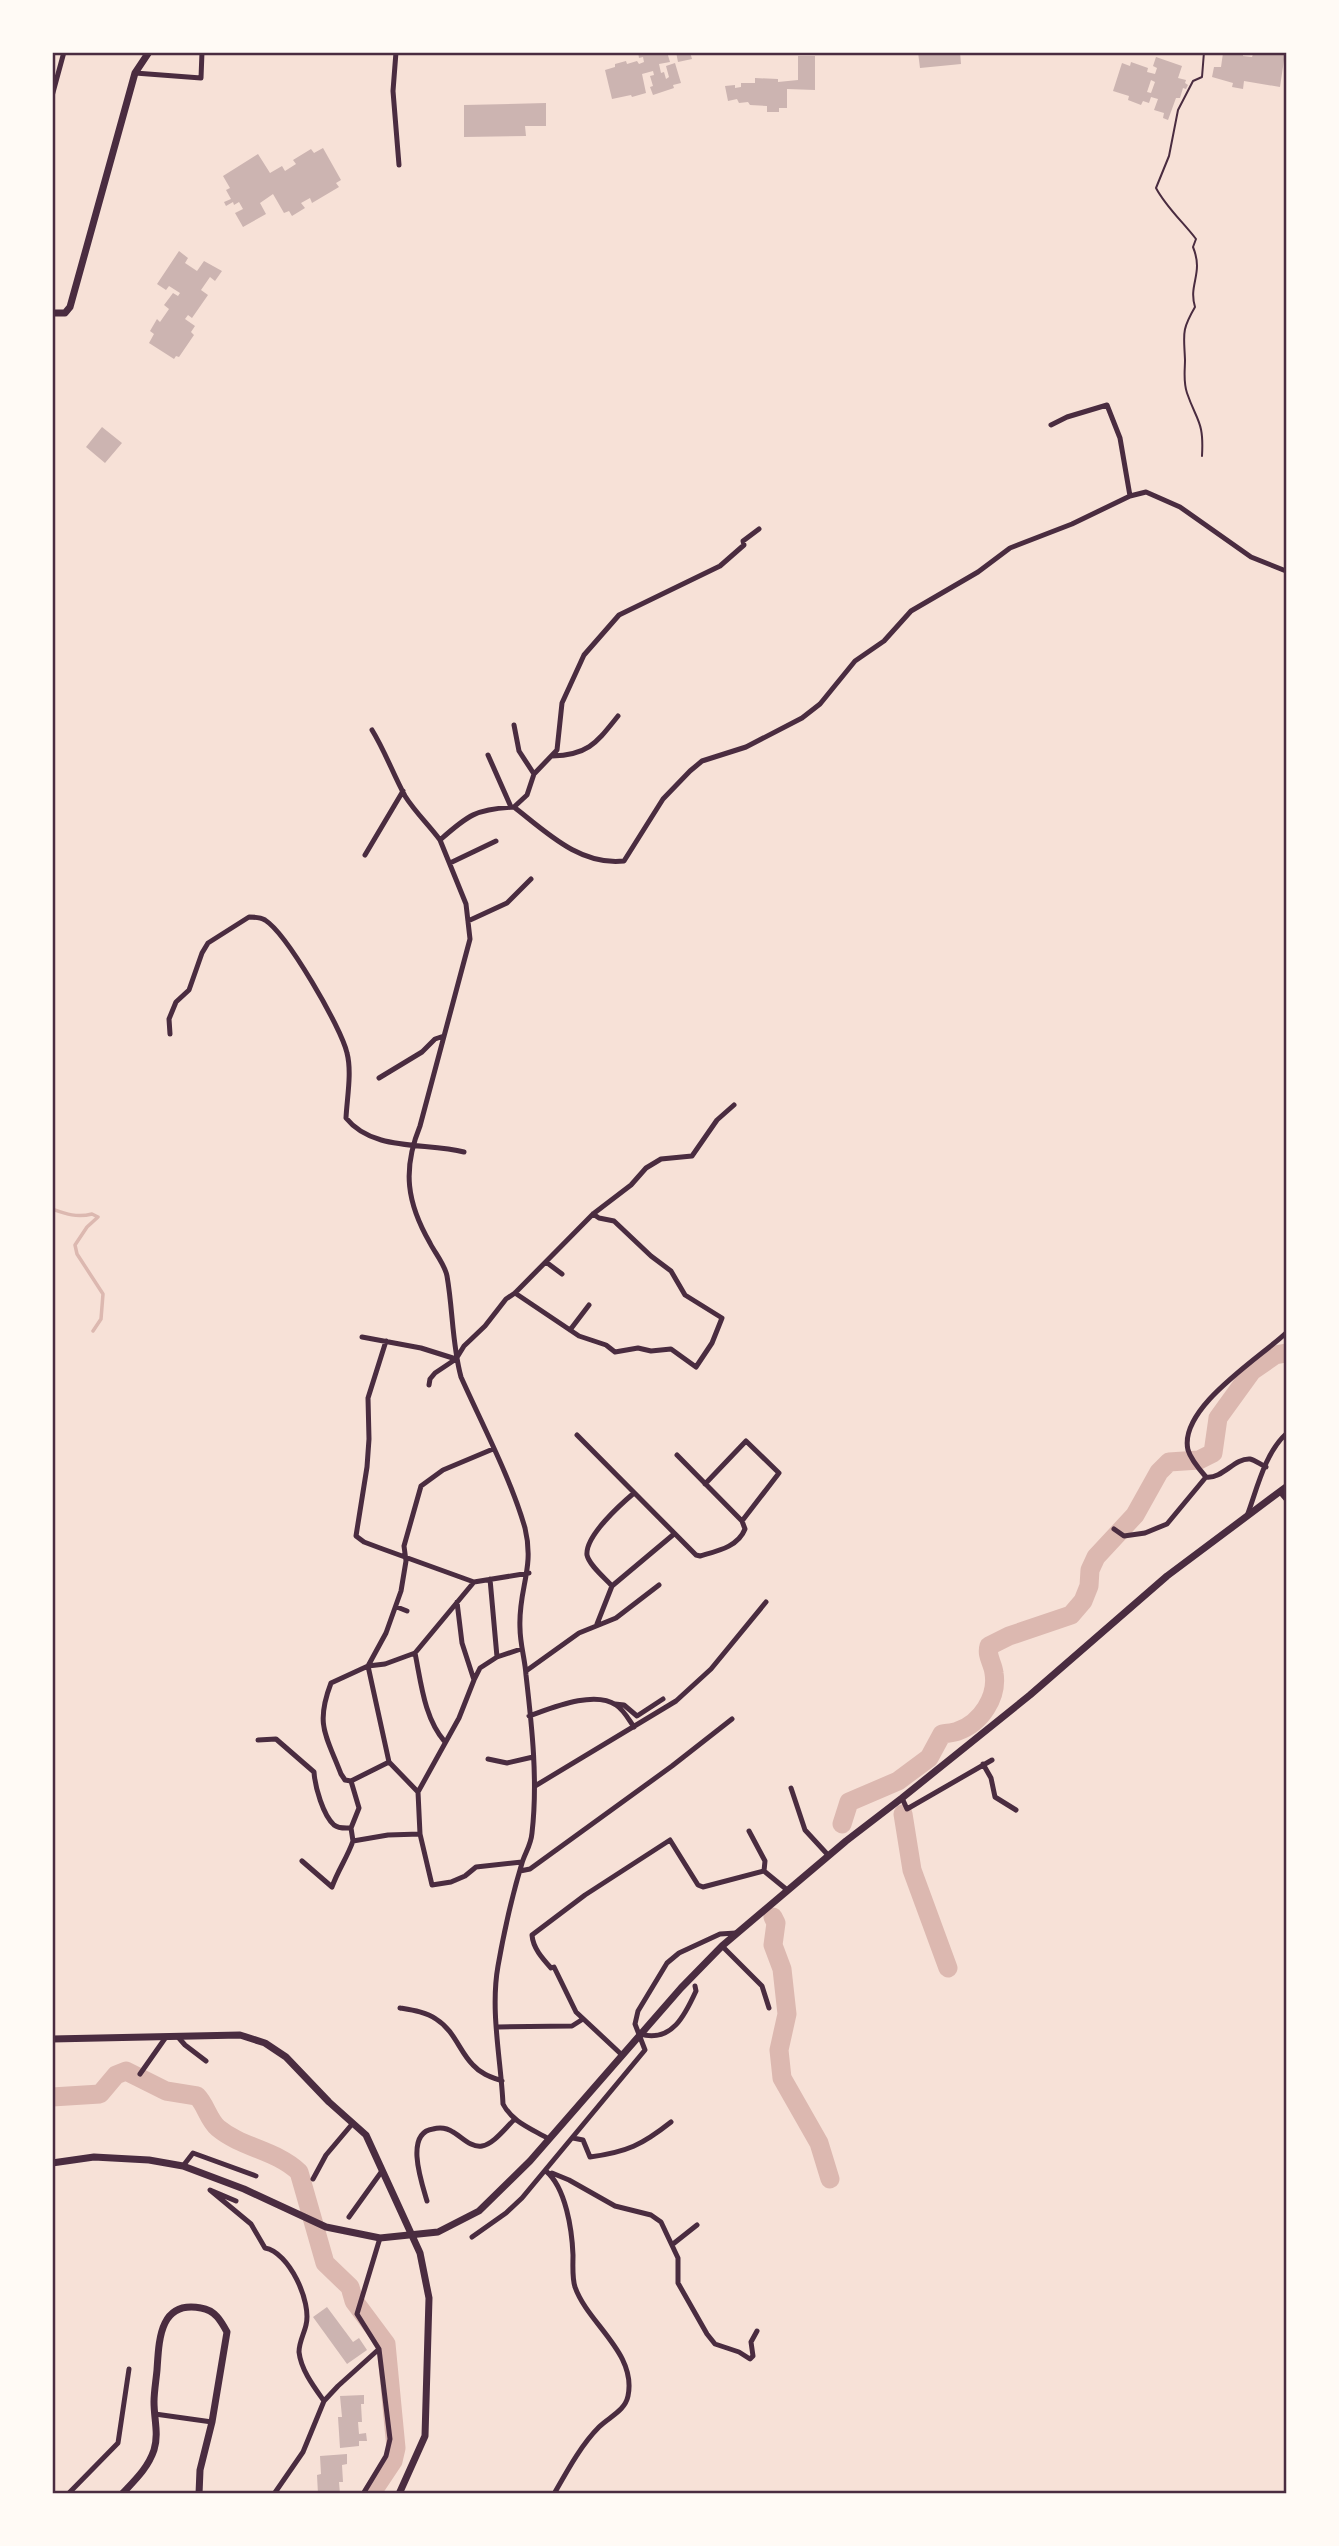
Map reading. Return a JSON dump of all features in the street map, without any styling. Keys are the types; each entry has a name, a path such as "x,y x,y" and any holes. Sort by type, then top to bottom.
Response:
{"street":[{"path":"52,96 64,52"},
{"path":"52,313 65,313 70,307 135,73 149,52"},
{"path":"135,73 201,78 202,52"},
{"path":"396,52 393,91 399,165"},
{"path":"1051,425 1067,417 1107,405 1119,438 1130,496"},
{"path":"488,755 513,807 570,850 591,857 624,861 663,799 702,761 746,747 802,718 820,704 855,661 884,641 904,616 920,603 978,572 1010,548 1072,524 1130,496 1146,492 1180,507 1251,557 1286,571"},
{"path":"440,841 461,820 477,812 513,807 527,795 534,774 556,750 562,704 584,655 619,615 720,566 744,545 743,541 759,529"},
{"path":"552,756 565,756 594,746 618,716"},
{"path":"514,725 519,751 534,774"},
{"path":"372,730 403,791 440,841 466,904 470,939 420,1126 411,1146 410,1195 413,1211 447,1273 456,1359 461,1377 494,1449 525,1528 529,1554 529,1573 521,1598 521,1649 526,1671 535,1786 532,1835 520,1871 498,1968 498,2027 503,2104 514,2119 549,2139"},
{"path":"365,855 403,791"},
{"path":"450,863 496,841"},
{"path":"468,921 507,903 531,879"},
{"path":"170,1034 169,1019 176,1002 189,990 208,943 249,917 264,919 278,932 310,978 348,1054 346,1118 360,1129 387,1142 464,1152"},
{"path":"379,1078 422,1052 435,1039 444,1036"},
{"path":"429,1385 435,1373 456,1359 464,1346 485,1326 506,1299 593,1214 631,1185 646,1168 661,1159 692,1156 717,1120 734,1105"},
{"path":"515,1293 570,1330 615,1352 638,1348 651,1351 671,1349 696,1367 712,1343 722,1318 685,1295 671,1271 614,1221 593,1214"},
{"path":"546,1262 562,1274"},
{"path":"570,1330 589,1305"},
{"path":"1266,1467 1251,1459 1245,1460 1218,1475 1206,1477 1189,1453 1189,1433 1194,1420 1228,1380 1286,1333"},
{"path":"362,1338 386,1341 456,1359"},
{"path":"386,1341 368,1398 367,1467 356,1536 364,1542 474,1582 529,1573"},
{"path":"1247,1516 1266,1467 1279,1441 1286,1434"},
{"path":"577,1435 674,1534 700,1556 729,1546 742,1538 745,1529 742,1521 677,1455"},
{"path":"705,1484 746,1441 779,1473 742,1521"},
{"path":"418,1791 389,1762 368,1666 397,1607 403,1582 404,1546 421,1486 443,1470 494,1449"},
{"path":"1114,1529 1124,1536 1160,1529 1206,1477"},
{"path":"52,2163 94,2157 149,2160 183,2166 326,2227 380,2238 438,2232 480,2211 549,2139 640,2034 736,1933 828,1855 1030,1695 1167,1576 1283,1490 1286,1499"},
{"path":"612,1586 589,1558 588,1549 601,1523 634,1493"},
{"path":"597,1624 612,1586 674,1534"},
{"path":"491,1579 498,1657"},
{"path":"389,1762 351,1781 345,1780 324,1729 321,1714 331,1683 368,1666 385,1664 415,1653 474,1582"},
{"path":"526,1671 579,1633 616,1618 659,1585"},
{"path":"457,1602 462,1643 474,1680"},
{"path":"535,1786 676,1701 711,1669 766,1602"},
{"path":"397,1607 407,1611"},
{"path":"521,1649 498,1657 480,1668 459,1718 418,1791 420,1834 432,1885 451,1882 476,1867 523,1861"},
{"path":"415,1653 428,1712 439,1735 445,1741"},
{"path":"530,1716 576,1701 604,1701 624,1705 637,1716 663,1699"},
{"path":"615,1704 634,1727"},
{"path":"520,1871 530,1869 732,1719"},
{"path":"258,1740 276,1739 314,1772 315,1788 333,1824 341,1829 351,1828"},
{"path":"488,1759 507,1763 533,1757"},
{"path":"902,1798 907,1809 992,1760"},
{"path":"983,1764 995,1797 1016,1810"},
{"path":"302,1861 332,1887 339,1867 347,1858 352,1841 351,1828 359,1808 351,1781"},
{"path":"791,1788 805,1830 828,1855"},
{"path":"749,1831 765,1861 764,1871"},
{"path":"352,1841 388,1835 420,1834"},
{"path":"622,2055 583,2019 566,1995 554,1967 551,1968 538,1952 532,1935 585,1895 670,1840 698,1885 703,1887 764,1871"},
{"path":"764,1871 786,1889"},
{"path":"472,2237 506,2213 546,2171 645,2050 635,2024 638,2011 667,1963 679,1953 720,1934 736,1933"},
{"path":"722,1946 762,1986 769,2008"},
{"path":"640,2034 652,2038 671,2031 688,2008 696,1991 695,1986"},
{"path":"400,2008 428,2015 439,2021 454,2035 471,2064 484,2074 502,2081"},
{"path":"498,2027 572,2026 583,2019"},
{"path":"52,2039 240,2035 265,2043 286,2057 366,2135 413,2235 425,2268 429,2298 425,2436 399,2494"},
{"path":"140,2074 166,2037"},
{"path":"178,2037 206,2061"},
{"path":"427,2201 418,2165 418,2143 422,2134 427,2130 442,2128 480,2147 489,2144 514,2119"},
{"path":"573,2138 583,2140 590,2157 622,2153 652,2138 671,2122"},
{"path":"313,2179 326,2155 353,2123"},
{"path":"183,2166 193,2153 256,2176"},
{"path":"349,2217 382,2171"},
{"path":"546,2171 569,2180 615,2206 656,2218 673,2244 678,2258 678,2283 715,2344 739,2351 750,2359 751,2342 757,2331"},
{"path":"546,2171 554,2178 570,2224 574,2284 587,2312 621,2356 628,2392 623,2406 599,2427 554,2494"},
{"path":"236,2201 210,2190 251,2224 265,2248 276,2251 298,2279 307,2323 299,2353 309,2378 324,2401"},
{"path":"673,2244 697,2225"},
{"path":"363,2494 386,2456 390,2439 379,2349 357,2314 380,2238"},
{"path":"122,2494 145,2469 154,2449 157,2434 155,2414 158,2349 162,2329 170,2314 178,2309 200,2307 214,2313 227,2332 212,2422 200,2470 199,2494"},
{"path":"274,2494 303,2452 324,2401 379,2349"},
{"path":"68,2494 118,2443 129,2369"},
{"path":"155,2414 212,2422"}],"path":[{"path":"1202,456 1201,421 1184,383 1182,338 1186,323 1195,307 1191,294 1198,271 1198,259 1193,247 1196,239 1171,211 1156,188 1167,163 1178,110 1193,81 1202,77 1204,52"}],"building":[{"path":"638,52 667,52 670,62 659,64 661,73 664,72 666,79 669,77 666,66 675,63 681,83 653,95 650,76 654,75 653,71 642,74 646,93 612,99 605,70 626,61 627,64 644,62 643,57 639,58"},
{"path":"676,52 690,52 692,59 678,62"},
{"path":"918,52 960,52 961,64 920,68"},
{"path":"1243,52 1243,56 1252,57 1253,54 1285,53 1280,87 1244,81 1243,89 1232,87 1233,83 1212,77 1214,67 1221,67 1223,53"},
{"path":"798,56 815,56 815,90 787,89 787,108 779,108 779,112 767,112 767,106 739,103 737,99 728,101 725,86 741,87 741,83 755,83 755,78 778,79 778,82 798,80"},
{"path":"1156,57 1182,66 1178,78 1186,80 1188,85 1186,89 1183,88 1180,98 1176,98 1168,120 1163,118 1164,113 1154,110 1158,99 1151,97 1149,103 1143,101 1141,105 1128,100 1129,96 1113,91 1122,63 1130,66 1131,62 1148,68 1147,72 1155,74 1157,68 1153,66","holes":["1151,80 1155,82 1151,93 1147,92"]},
{"path":"546,103 546,126 525,126 526,136 464,137 464,105"},
{"path":"323,148 341,180 336,183 339,187 312,203 310,198 301,203 305,208 292,216 289,211 284,213 273,194 260,203 266,214 243,227 235,213 243,209 239,202 226,206 224,202 231,199 226,190 230,188 223,176 258,154 270,173 282,166 285,171 296,164 293,160 311,149 314,153"},
{"path":"179,251 188,258 185,263 197,271 204,261 222,271 215,281 210,277 201,290 208,295 192,318 188,315 185,319 195,326 191,332 194,335 179,357 174,359 149,343 154,334 150,331 157,319 160,322 169,309 164,305 173,293 178,296 180,293 169,286 166,290 157,284"},
{"path":"102,427 122,443 105,463 86,447"},
{"path":"327,2307 353,2342 359,2338 367,2350 347,2364 313,2317"},
{"path":"364,2395 364,2404 361,2404 362,2422 358,2422 359,2434 366,2433 367,2441 359,2441 359,2446 340,2448 340,2396"},
{"path":"347,2454 347,2464 342,2465 343,2482 339,2482 340,2494 318,2494 320,2456"}],"waterway":[{"path":"52,1209 72,1215 92,1214 98,1217 87,1227 75,1245 77,1254 103,1294 101,1319 93,1331"},
{"path":"842,1824 849,1802 898,1781 929,1758 942,1734 956,1732 981,1715 990,1700 995,1682 988,1653 989,1646 1009,1636 1071,1615 1083,1601 1096,1557 1135,1515 1159,1472 1169,1462 1199,1460 1213,1453 1218,1418 1252,1371 1275,1355 1286,1353"},
{"path":"903,1814 912,1870 948,1968"},
{"path":"773,1917 776,1923 773,1945 782,1969 787,2014 779,2050 782,2078 819,2143 830,2179"},
{"path":"52,2097 100,2094 116,2075 126,2071 166,2091 197,2096 218,2128 227,2135 280,2159 299,2172 325,2263 350,2287 354,2301 386,2344 396,2448 393,2461 371,2494"}]}
